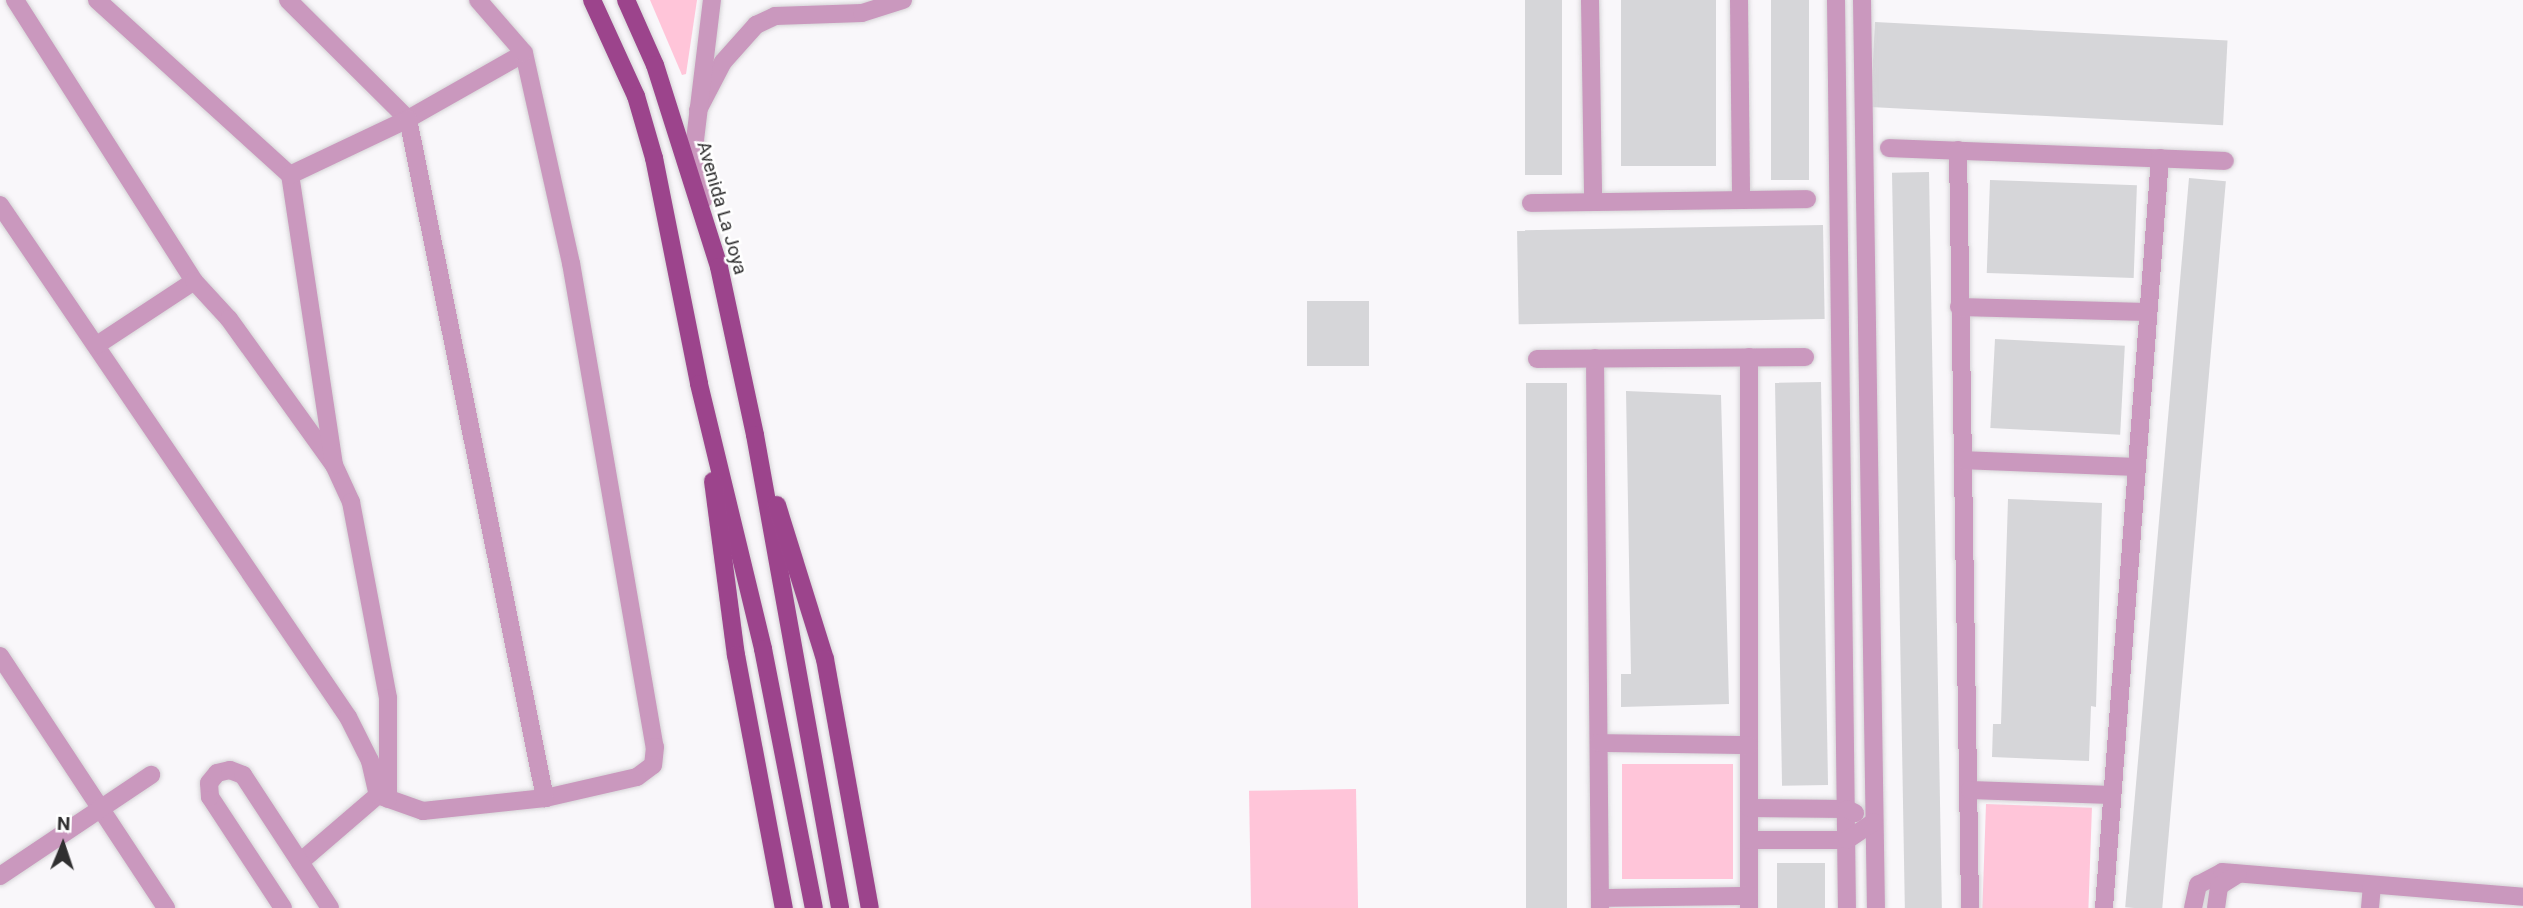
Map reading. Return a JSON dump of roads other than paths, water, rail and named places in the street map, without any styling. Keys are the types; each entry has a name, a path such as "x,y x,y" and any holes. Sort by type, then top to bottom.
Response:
{"main road":[{"path":"592,0 636,96 653,158 699,384 763,649 814,908"},
{"name":"Avenida La Joya","path":"626,0 655,65 710,230 755,435"},
{"path":"699,384 736,655 784,908"},
{"path":"755,435 839,903"},
{"path":"755,435 825,659 870,908"}],"street":[{"path":"15,0 194,281 229,319 334,465 351,502 388,698 383,797 300,862"},
{"path":"97,0 290,175 334,465"},
{"path":"288,0 408,119 545,798"},
{"path":"383,797 423,811 545,798 637,778 653,765 655,747 571,263 524,53 478,0"},
{"path":"710,230 699,172 698,110 712,0"},
{"path":"698,110 723,62 757,25 775,16 862,13 903,0"},
{"path":"1590,0 1593,202"},
{"path":"1739,0 1741,200"},
{"path":"1836,0 1847,908"},
{"path":"1862,0 1876,908"},
{"path":"290,175 408,119 524,53"},
{"path":"1889,148 2225,161"},
{"path":"1958,150 1970,908"},
{"path":"2104,908 2134,467 2160,158"},
{"path":"1531,203 1807,199"},
{"path":"0,205 348,717 367,752 383,797"},
{"path":"97,345 194,281"},
{"path":"1959,307 2147,312"},
{"path":"1595,358 1600,903 1749,902 1749,357"},
{"path":"1536,359 1805,357"},
{"path":"1963,460 2134,467"},
{"path":"0,656 166,908"},
{"path":"1599,743 1749,745"},
{"path":"283,908 210,797 212,777 224,770 243,775 330,908"},
{"path":"0,876 151,775"},
{"path":"1970,790 2111,795"},
{"path":"1749,808 1847,809 1874,822"},
{"path":"1749,840 1847,840 1874,822"},
{"path":"2193,908 2198,886 2205,878 2222,872 2523,897"},
{"path":"2216,908 2219,886 2240,873"},
{"path":"2370,908 2372,885"}]}
